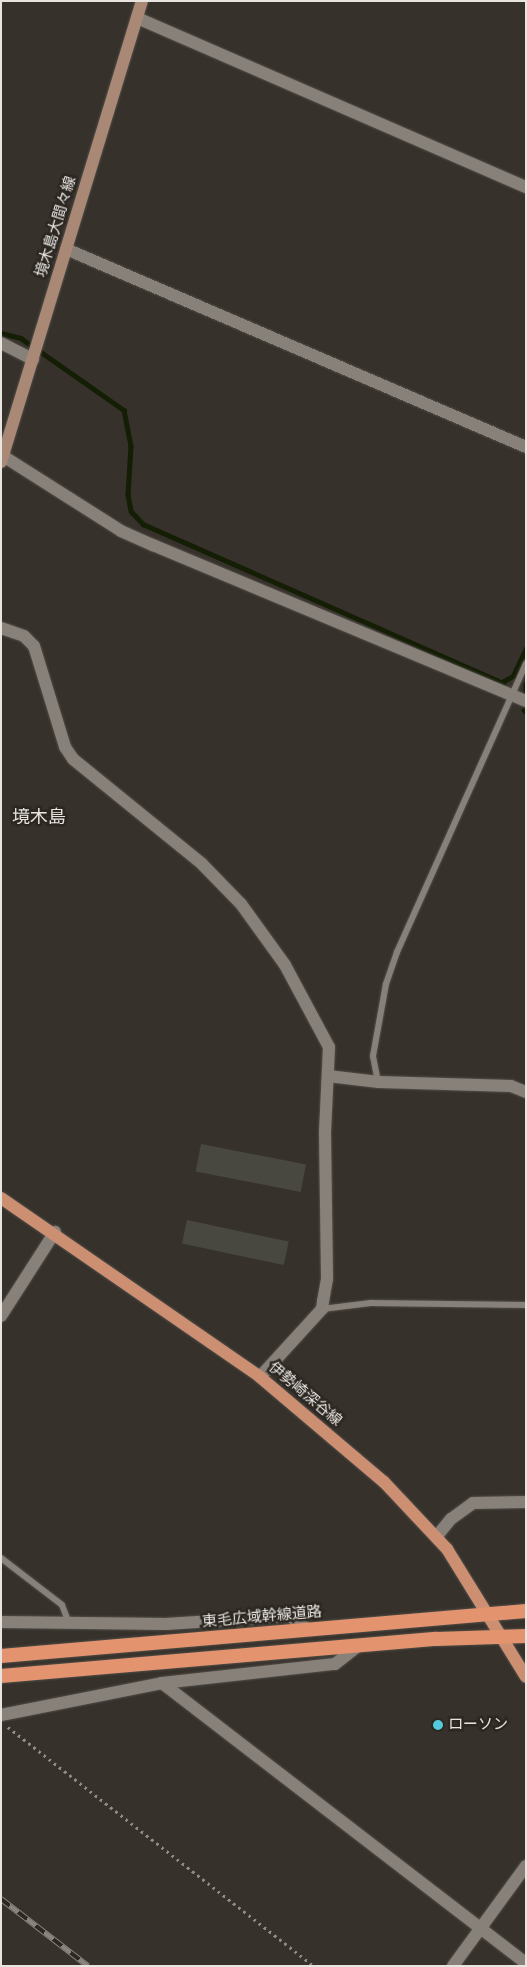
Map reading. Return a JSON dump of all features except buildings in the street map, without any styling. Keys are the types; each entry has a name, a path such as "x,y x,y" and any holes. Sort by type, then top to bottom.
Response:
{"highway":[{"name":"東毛広域幹線道路","path":"1,1656 308,1628 526,1611"},
{"path":"1,1676 357,1647 526,1636"}],"main road":[{"name":"境木島大間々線","path":"2,459 142,1"},
{"name":"伊勢崎深谷線","path":"1,1198 55,1232 260,1376 384,1482 437,1536 526,1677"}],"street":[{"path":"137,18 526,188"},
{"path":"66,249 526,447"},
{"path":"1,343 33,359"},
{"path":"2,459 121,530 153,546 526,701"},
{"path":"1,628 24,636 34,646 64,747 73,759 202,864 241,904 267,939 329,1047 327,1279 322,1309 260,1376"},
{"path":"328,1076 379,1082 511,1086 526,1092"},
{"path":"1,1316 55,1232"},
{"path":"437,1536 451,1519 473,1503 526,1502"},
{"path":"1,1622 166,1624 290,1616 308,1628"},
{"path":"3,1714 162,1683 335,1664 357,1647"},
{"path":"162,1683 526,1963"},
{"path":"453,1966 526,1866"}],"lane":[{"path":"379,1082 372,1056 389,976 409,924 526,664"},
{"path":"322,1309 370,1303 526,1305"},
{"path":"1,1558 62,1605 69,1624"}],"path":[{"path":"3,1714 9,1729 314,1966"}],"waterway":[{"path":"1,333 21,338 124,410 131,446 128,495 131,511 143,524 503,683"},
{"path":"502,682 513,676 526,648"},
{"path":"526,684 526,694"}],"railway":[{"path":"1,1899 88,1966"}],"place":[{"name":"ローソン","path":"438,1725"}],"district":[{"name":"境木島","path":"39,817"}]}
